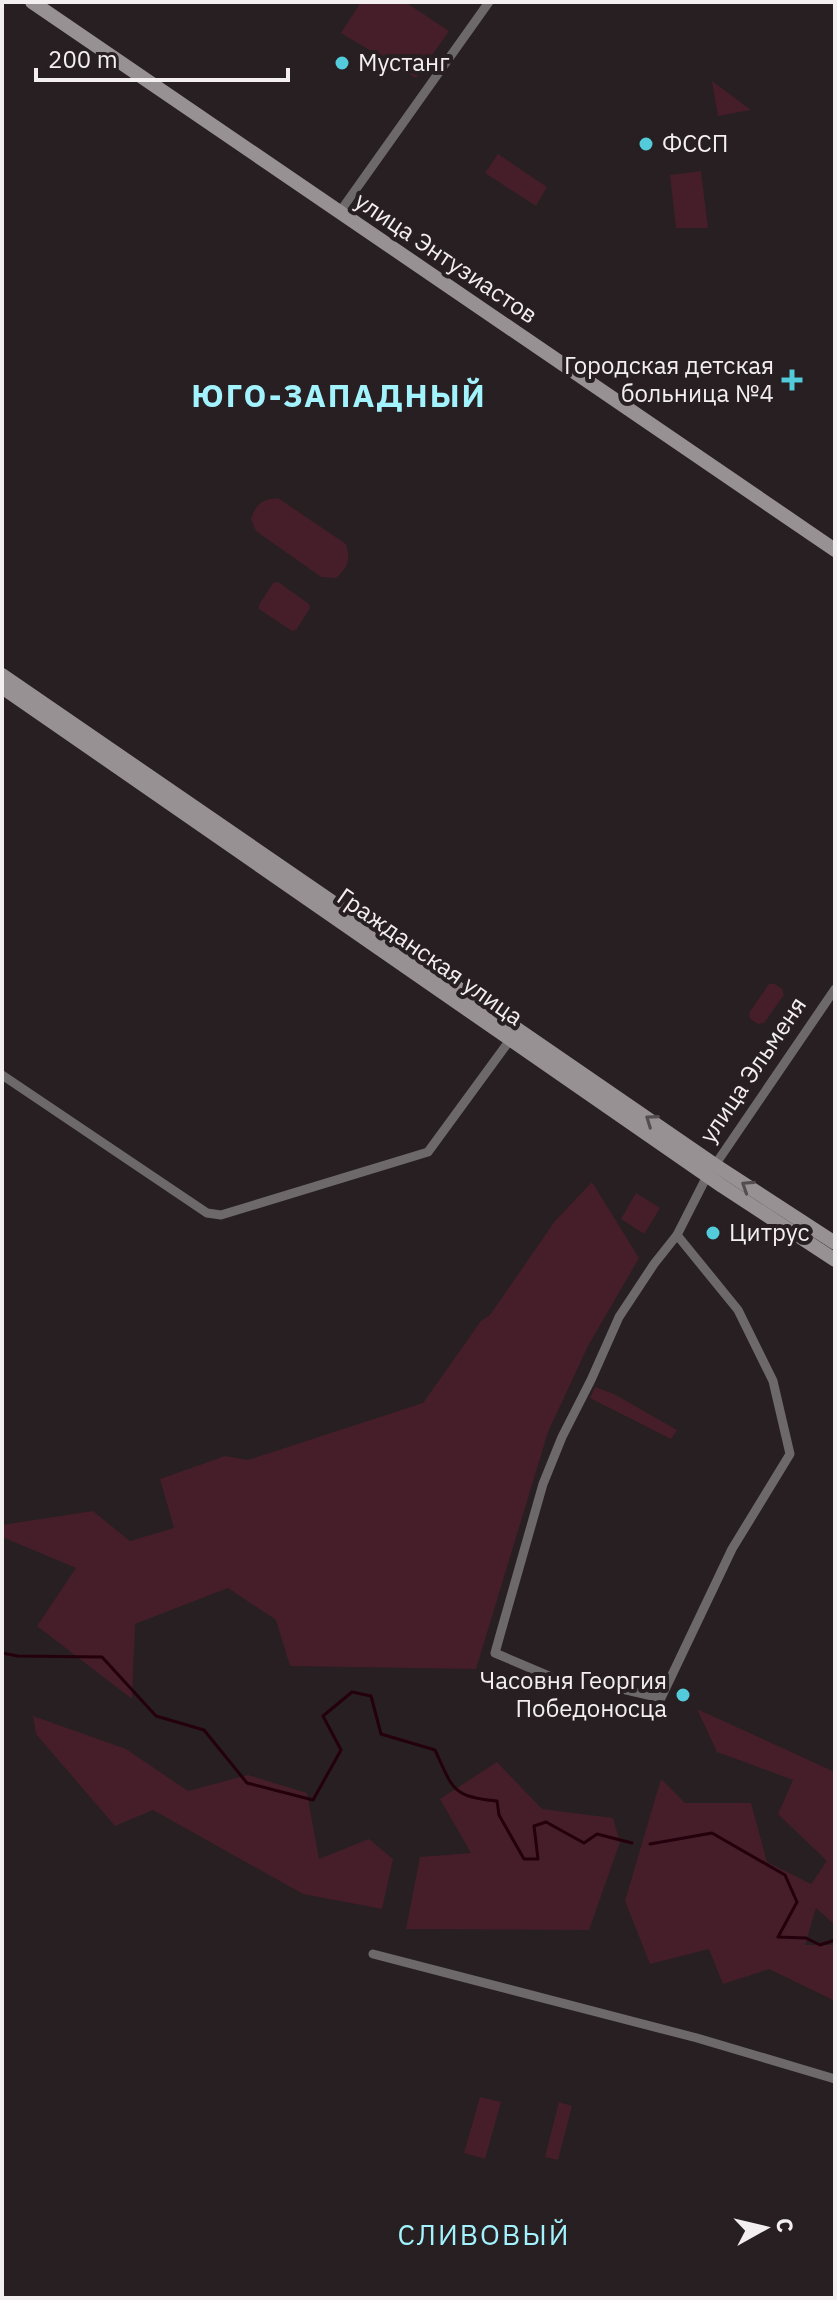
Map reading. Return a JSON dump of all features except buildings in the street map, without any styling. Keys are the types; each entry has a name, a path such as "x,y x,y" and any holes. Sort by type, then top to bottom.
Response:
{"main road":[{"name":"улица Энтузиастов","path":"32,2 106,48 712,461 835,540"},
{"name":"улица Энтузиастов","path":"46,2 106,48"},
{"name":"улица Энтузиастов","path":"770,500 835,550"},
{"name":"Гражданская улица","path":"2,675 510,1040 711,1170 835,1243"},
{"name":"Гражданская улица","path":"2,687 245,849 711,1170 835,1260"}],"street":[{"path":"341,209 489,2"},
{"name":"улица Эльменя","path":"563,1682 495,1653 550,1463 619,1317 677,1235 711,1170 835,989"},
{"path":"2,1075 207,1213 221,1215 428,1152 510,1040"},
{"path":"609,1686 661,1698 732,1549 790,1454 773,1381 738,1310 677,1235"},
{"path":"373,1954 697,2038 835,2079"}],"shaded area":[{"path":"361,2 405,2 449,31 416,78 341,33"},
{"path":"712,81 751,110 718,116"},
{"path":"498,154 547,187 536,206 485,173"},
{"path":"701,171 708,228 676,228 670,175"},
{"path":"278,498 346,544 347,563 336,578 321,577 256,531 251,519 255,510 260,503"},
{"path":"278,582 309,604 310,608 296,630 292,631 259,609 273,583"},
{"path":"769,984 782,989 784,995 764,1023 758,1024 750,1019 749,1013"},
{"path":"592,1182 639,1258 588,1346 548,1432 476,1669 290,1666 276,1620 228,1588 135,1624 132,1699 37,1626 76,1568 2,1537 2,1525 93,1511 130,1541 174,1528 160,1479 225,1456 248,1460 423,1403 481,1321 490,1315 555,1221"},
{"path":"636,1193 660,1208 644,1234 621,1219"},
{"path":"595,1387 614,1394 677,1430 671,1439 590,1398"},
{"path":"697,1709 835,1772 835,1925 816,1908 805,1945 835,1945 835,2001 769,1969 723,1984 709,1949 650,1964 625,1901 661,1779 685,1803 751,1803 767,1862 811,1884 827,1861 778,1814 793,1780 717,1752"},
{"path":"33,1716 126,1749 188,1791 248,1775 307,1793 319,1859 369,1839 393,1859 382,1909 303,1894 153,1810 115,1826 36,1734"},
{"path":"497,1762 542,1809 613,1818 620,1842 589,1930 406,1929 420,1857 471,1853 440,1799"},
{"path":"480,2097 501,2102 485,2159 464,2153"},
{"path":"559,2102 572,2106 558,2160 545,2157"}],"waterway":[{"path":"2,1653 102,1657 156,1716 204,1730 247,1783 313,1800 341,1750 323,1716 352,1692 371,1696 381,1734 435,1750 456,1789 471,1797 497,1801 499,1815 524,1859 538,1859 534,1826 546,1822 584,1843 597,1834 632,1843"},
{"path":"650,1844 712,1833 785,1875 797,1902 778,1937 806,1938 820,1945 835,1940"}],"place":[{"name":"Мустанг","path":"342,63"},
{"name":"ФССП","path":"646,144"},
{"name":"Городская детская больница №4","path":"792,380"},
{"name":"Цитрус","path":"713,1233"},
{"name":"Часовня Георгия Победоносца","path":"683,1695"}],"district":[{"name":"ЮГО-ЗАПАДНЫЙ","path":"339,396"},
{"name":"СЛИВОВЫЙ","path":"484,2235"}]}
